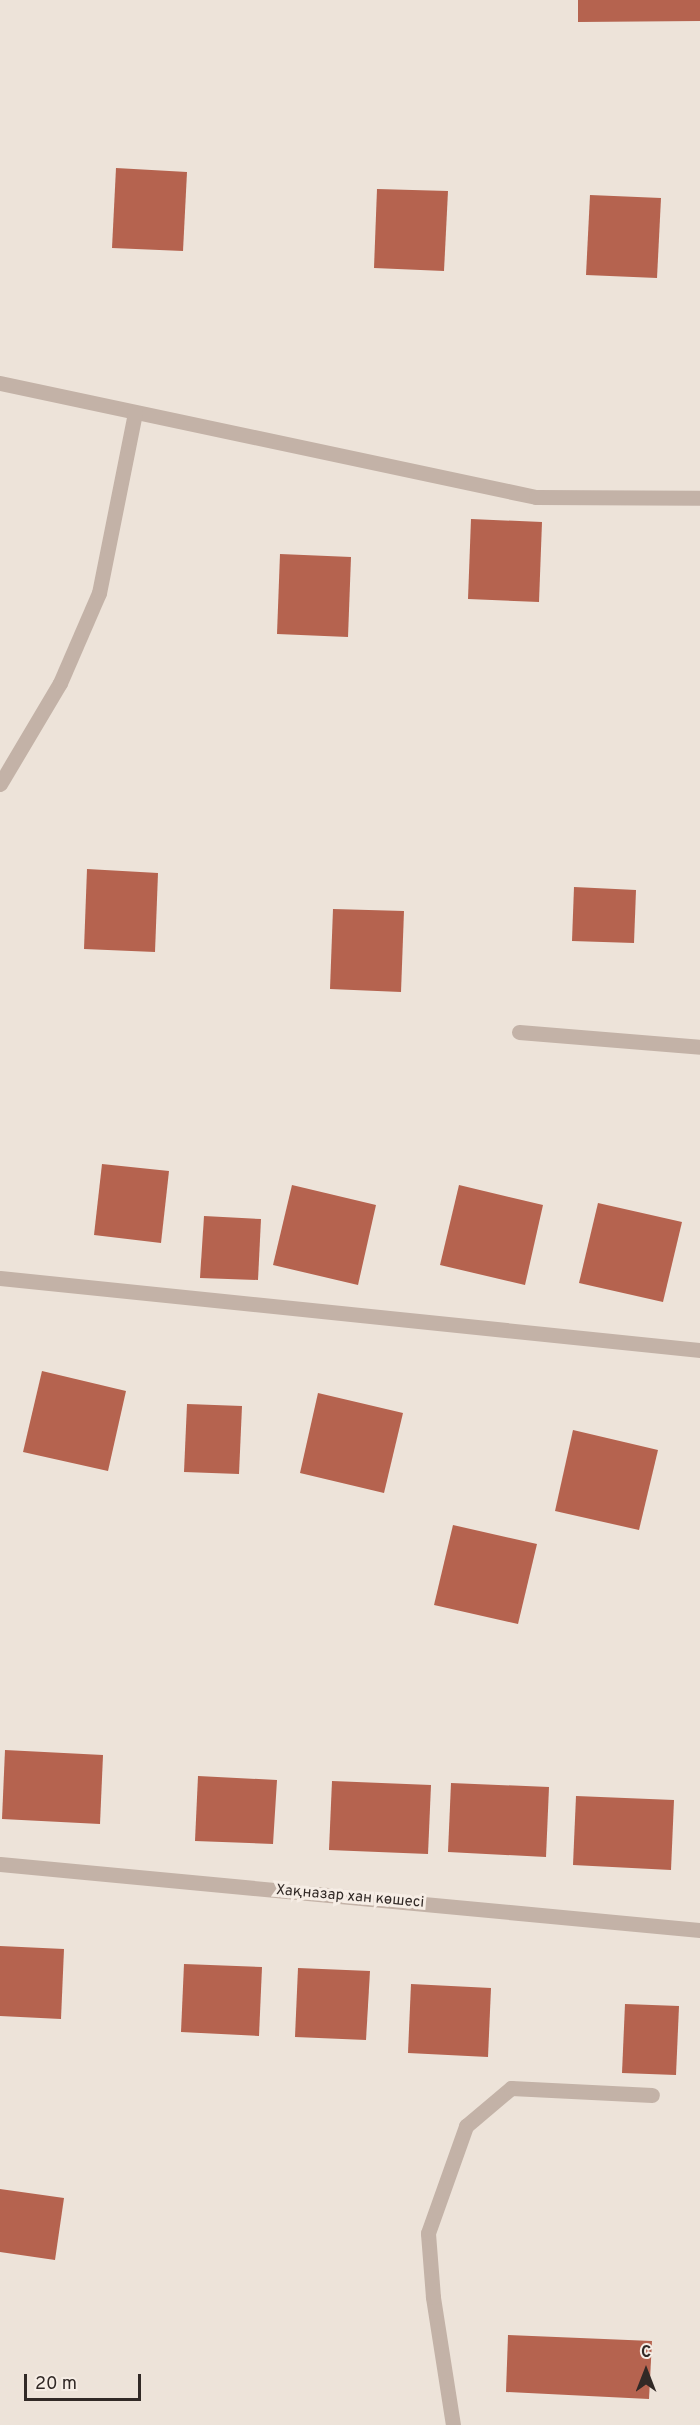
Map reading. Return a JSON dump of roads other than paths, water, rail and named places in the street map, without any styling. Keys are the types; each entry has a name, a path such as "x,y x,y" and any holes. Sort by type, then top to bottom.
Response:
{"street":[{"path":"0,383 536,497 700,498"},
{"path":"0,784 60,683 99,593 135,413"},
{"path":"519,1032 700,1047"},
{"path":"0,1278 700,1350"},
{"name":"Хақназар хан көшесі","path":"0,1864 700,1930"},
{"path":"453,2425 433,2297 428,2233 466,2126 511,2088 652,2095"}]}
